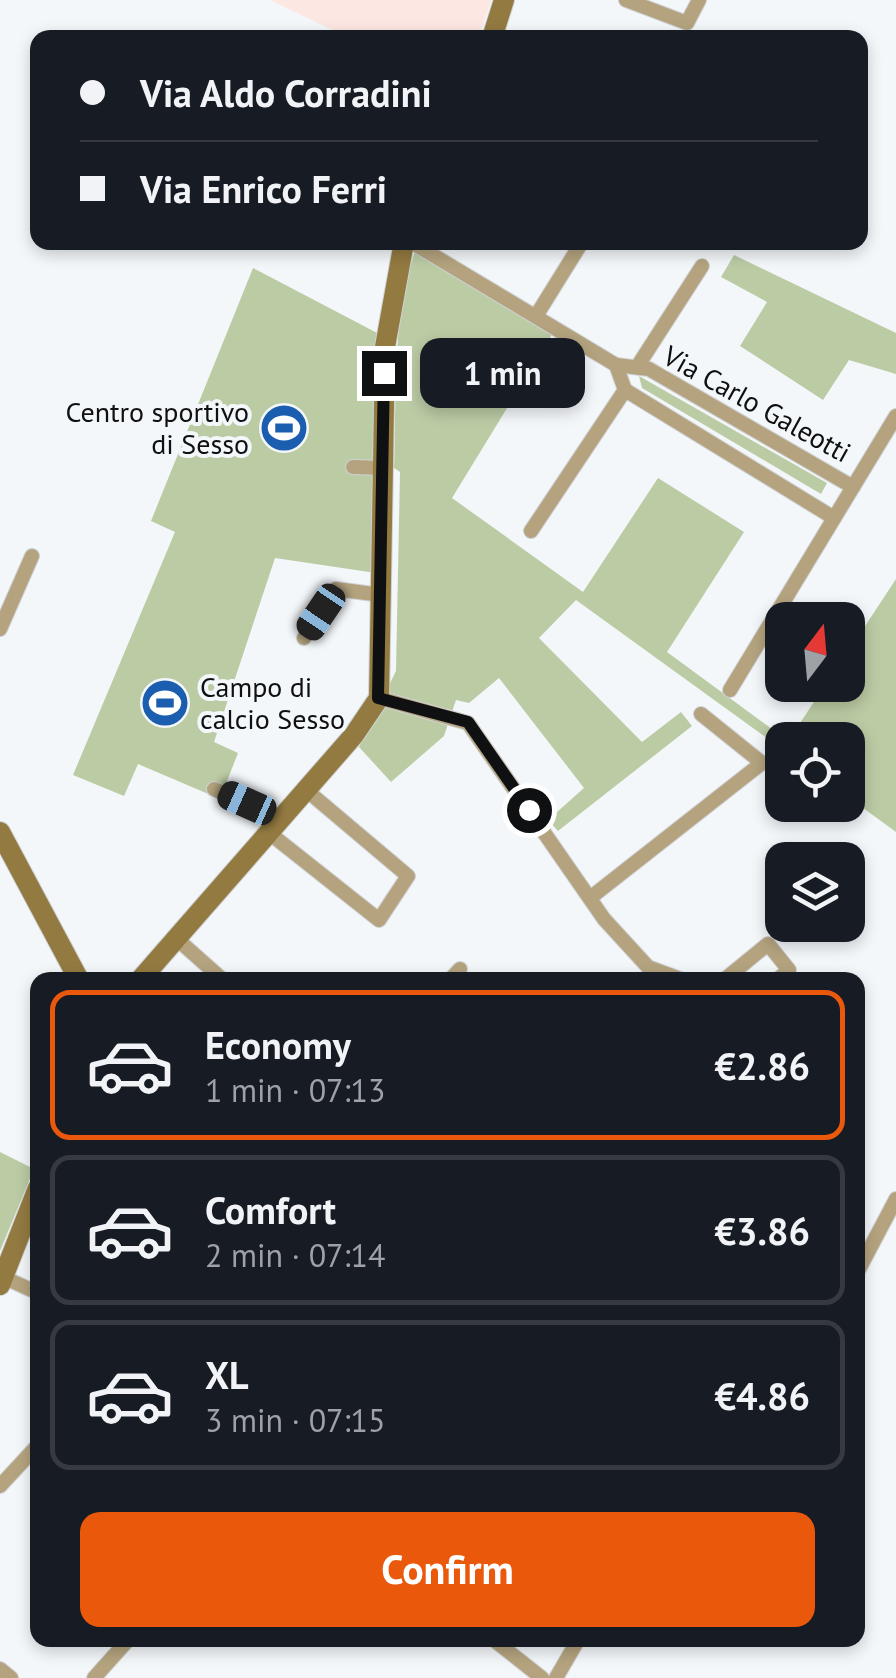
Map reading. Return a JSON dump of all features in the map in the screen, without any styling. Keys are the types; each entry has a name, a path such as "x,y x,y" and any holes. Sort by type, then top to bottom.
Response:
{"street":[{"path":"495,30 504,0"},
{"path":"626,0 687,23 699,0"},
{"path":"147,972 354,735 378,698 384,347 406,250"},
{"name":"Via Carlo Galeotti","path":"422,250 616,364 649,369 853,487"},
{"path":"536,316 577,250"},
{"name":"Via Carlo Galeotti","path":"637,368 702,266"},
{"name":"Via Carlo Galeotti","path":"616,364 626,390 834,518"},
{"name":"Via Carlo Galeotti","path":"531,531 626,390"},
{"name":"Via Carlo Galeotti","path":"730,690 896,416"},
{"path":"352,467 383,468"},
{"path":"0,629 32,556"},
{"path":"304,638 336,589 380,595"},
{"path":"378,698 468,722 590,898 648,967 661,972"},
{"path":"590,898 762,763 701,714"},
{"path":"214,788 274,825 379,920 408,876 305,789"},
{"path":"0,832 75,972"},
{"path":"178,939 214,972"},
{"path":"734,972 768,944 789,970 787,972"},
{"path":"865,1257 896,1199"},
{"path":"30,1209 2,1281 30,1290"},
{"path":"0,1486 30,1454"},
{"path":"94,1678 122,1647"},
{"path":"503,1647 542,1678"},
{"path":"556,1678 574,1647"},
{"path":"0,1669 11,1678"}],"shaded area":[{"path":"270,0 491,0 481,30 332,30"}],"green space":[{"path":"416,250 424,250 556,328 452,498 583,592 658,478 744,532 667,652 765,724 765,737 576,600 539,638 642,742 681,712 692,726 558,831 548,820 584,788 499,678 469,703 456,700 444,736 391,782 359,747 396,671 400,472 394,468 397,355 403,299"},
{"path":"734,255 896,333 896,374 849,360 823,400 740,346 767,302 721,277"},
{"name":"Centro sportivo di Sesso","path":"253,268 381,335 376,573 275,558 214,742 238,753 220,799 138,764 124,796 73,775 175,532 151,521"},
{"path":"639,376 827,483 821,494 642,388"},
{"path":"896,579 896,832 865,809 865,722 801,722 814,702 865,702 865,626"},
{"path":"0,1152 30,1167 30,1179 0,1251"}],"place":[{"name":"Centro sportivo di Sesso","path":"284,428"},
{"name":"Campo di calcio Sesso","path":"165,703"}],"route":[{"path":"384,373 382,672 378,698 468,722 529,810"}]}
